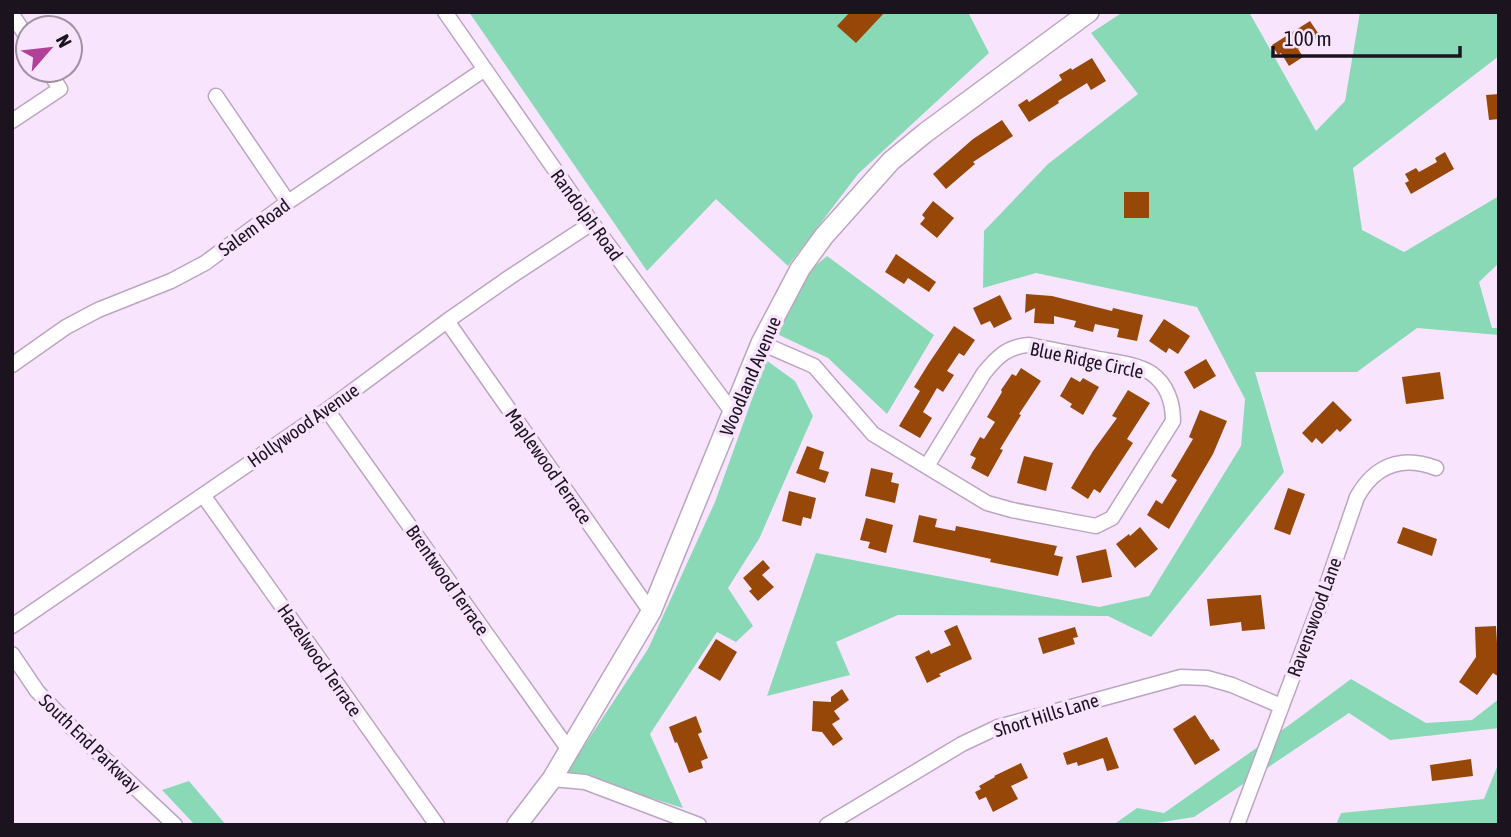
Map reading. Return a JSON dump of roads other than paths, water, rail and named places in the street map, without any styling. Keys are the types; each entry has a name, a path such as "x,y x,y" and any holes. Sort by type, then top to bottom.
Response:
{"street":[{"name":"Randolph Road","path":"445,12 592,223 733,413"},
{"name":"Woodland Avenue","path":"517,825 552,779 651,612 761,343 800,269 824,236 891,161 1090,12"},
{"name":"Salem Road","path":"12,365 66,327 98,310 171,281 205,262 288,202 485,69"},
{"path":"12,121 60,89 57,84"},
{"path":"216,96 288,202"},
{"name":"Hollywood Avenue","path":"12,626 327,410 510,276 592,223"},
{"name":"Maplewood Terrace","path":"447,321 651,612"},
{"name":"Blue Ridge Circle","path":"761,343 814,366 873,434 988,503 1096,526 1112,518 1173,421 1173,407 1168,393 1153,374 1136,366 1030,345 1017,346 995,359 984,373 927,466"},
{"name":"Brentwood Terrace","path":"327,410 569,750"},
{"name":"Ravenswood Lane","path":"1237,825 1322,599 1357,497 1380,470 1391,465 1414,462 1436,468"},
{"name":"Hazelwood Terrace","path":"203,495 437,825"},
{"name":"South End Parkway","path":"12,654 37,691 55,710 175,825"},
{"name":"Short Hills Lane","path":"827,825 962,744 999,727 1181,677 1207,678 1232,685 1281,706"},
{"path":"552,779 585,782 699,825"}]}
